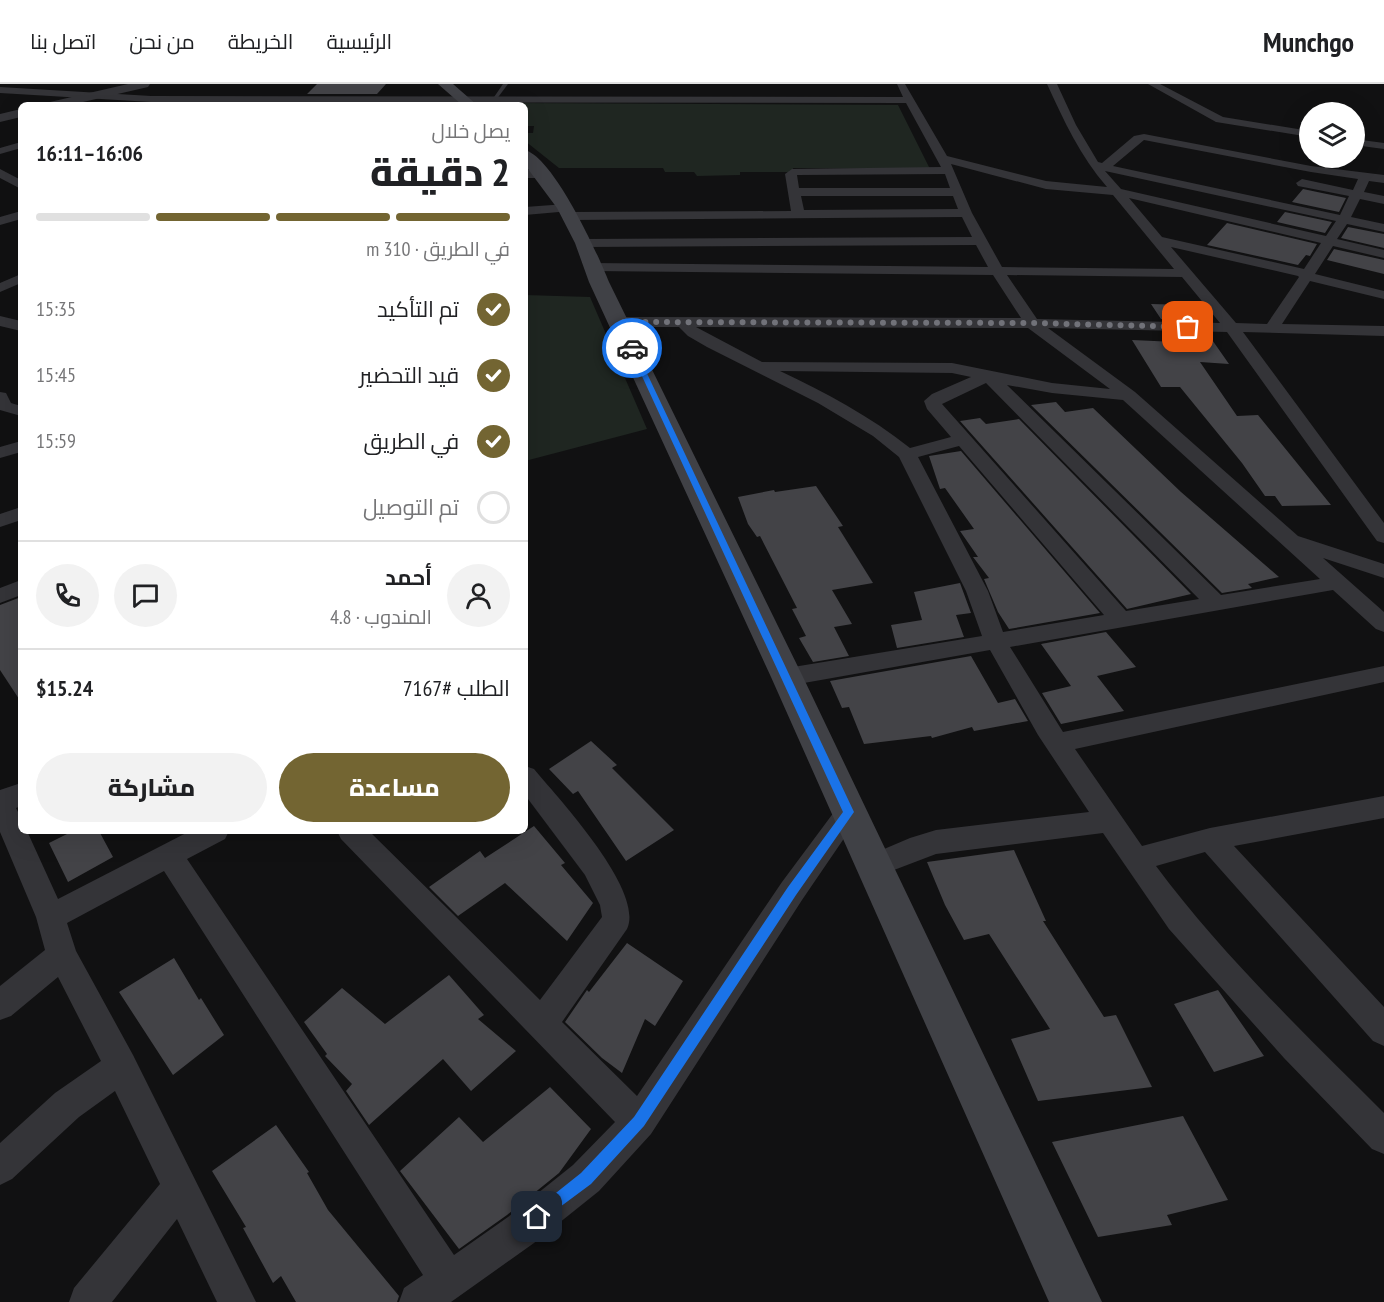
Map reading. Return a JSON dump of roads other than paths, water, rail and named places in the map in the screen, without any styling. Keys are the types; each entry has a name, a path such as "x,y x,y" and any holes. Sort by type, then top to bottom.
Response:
{"main road":[{"path":"445,84 466,102"},
{"path":"531,167 578,233 708,514 787,676 1076,1302"}],"street":[{"path":"66,102 144,84"},
{"path":"900,84 945,164 966,213 996,269 1032,323 1129,396 1286,539 1384,624"},
{"path":"1053,84 1071,125 1117,192 1233,329 1384,537"},
{"path":"1153,84 1220,120 1299,132"},
{"path":"0,90 124,98 277,99 339,102 466,102 538,95 908,100"},
{"path":"124,98 133,102"},
{"path":"186,102 199,99"},
{"path":"0,118 18,114"},
{"path":"1220,120 1220,125 1230,131"},
{"path":"1099,166 1141,137 1204,154 1311,169 1363,170 1384,167"},
{"path":"1365,143 1384,146"},
{"path":"1204,154 1220,146 1249,144"},
{"path":"0,151 18,146"},
{"path":"798,215 791,174 796,171 945,164 1046,184 1117,192 1384,254"},
{"path":"1099,166 1294,195 1358,194 1384,200"},
{"path":"1268,226 1294,195 1311,169"},
{"path":"1363,170 1384,179"},
{"path":"1271,328 1344,219 1358,194 1363,170"},
{"path":"4,171 18,188"},
{"path":"794,192 956,192"},
{"path":"1294,195 1344,219 1384,228"},
{"path":"528,213 578,233 996,269 1184,273"},
{"path":"578,233 798,215 966,213"},
{"path":"0,221 18,216"},
{"path":"578,233 982,241"},
{"path":"1156,240 1384,295"},
{"path":"0,288 18,279"},
{"path":"0,321 18,325"},
{"path":"620,322 1032,323 1384,331"},
{"path":"684,323 693,333 824,399 879,432 907,454 977,591 995,640 1057,743 1136,860 1187,928 1295,1047 1384,1137"},
{"path":"755,365 952,368 1052,388 1129,396"},
{"path":"989,376 933,401 933,405 1120,619"},
{"path":"989,376 1217,604"},
{"path":"0,397 4,406 18,410"},
{"path":"907,454 962,440"},
{"path":"0,453 18,447"},
{"path":"0,521 18,514"},
{"path":"1286,539 1384,571"},
{"path":"787,676 1336,583"},
{"path":"0,596 18,588"},
{"path":"1057,743 1384,674"},
{"path":"528,780 602,876 618,912 617,920 542,1024"},
{"path":"7,799 18,828"},
{"path":"1136,860 1210,839 1384,807"},
{"path":"417,1302 449,1281 586,1179 639,1122 792,891 849,812"},
{"path":"873,866 920,846 936,842 1109,821"},
{"path":"20,834 51,917 62,955 121,1067 237,1302"},
{"path":"51,917 210,834"},
{"path":"354,834 639,1122"},
{"path":"1210,839 1384,1030"},
{"path":"170,856 449,1281"},
{"path":"0,1005 62,955"},
{"path":"0,1167 67,1105 121,1067"},
{"path":"88,1302 180,1187"}],"lane":[{"path":"494,99 506,84"}]}
